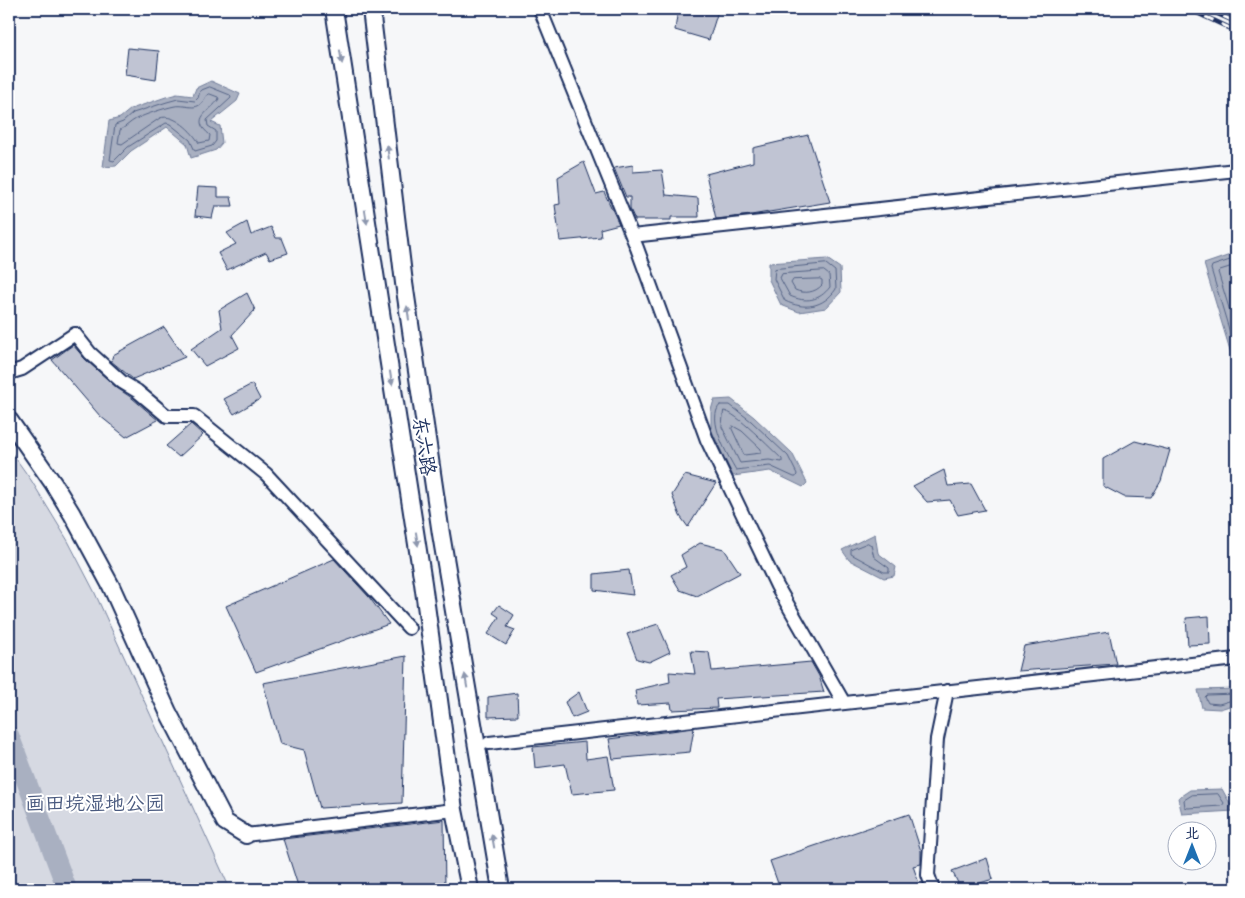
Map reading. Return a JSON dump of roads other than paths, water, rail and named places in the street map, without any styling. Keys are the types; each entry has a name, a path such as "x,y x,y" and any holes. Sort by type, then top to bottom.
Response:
{"main road":[{"name":"东六路","path":"334,9 423,582 454,810 470,889"},
{"name":"东六路","path":"371,9 404,283 439,525 502,889"},
{"path":"9,420 53,483 111,586 168,712 225,822 246,835"},
{"path":"9,436 63,517 102,590 159,715 220,831 246,835"}],"street":[{"path":"540,9 632,236 707,440 776,586 844,703"},
{"path":"632,236 1236,170"},
{"path":"9,373 22,369 75,334 90,353 115,376 137,390 167,416 194,416 266,474 409,628"},
{"path":"489,743 1236,659"},
{"path":"933,889 928,875 937,739 947,691"},
{"path":"246,835 454,810"}],"water":[{"path":"211,81 240,94 237,101 211,122 220,126 222,143 216,150 191,158 187,144 167,127 131,151 116,166 103,167 109,121 120,118 131,109 166,97 177,94 193,96 196,88"},
{"path":"1236,253 1236,370 1204,264"},
{"path":"827,259 840,268 841,292 826,308 799,312 781,305 769,280 769,263"},
{"path":"731,399 754,417 792,453 807,483 803,487 770,471 733,476 711,429 711,410 714,400"},
{"path":"875,534 878,553 896,567 894,576 884,578 849,560 842,550"},
{"path":"1236,689 1236,704 1220,709 1202,708 1198,690"},
{"path":"1222,789 1234,811 1182,814 1178,798 1190,790"}],"waterway":[{"path":"9,735 67,889"}],"railway":[{"path":"1189,9 1236,31"},
{"path":"1207,9 1236,22"}],"park label":[{"name":"画田垸湿地公园","path":"95,803"}]}
